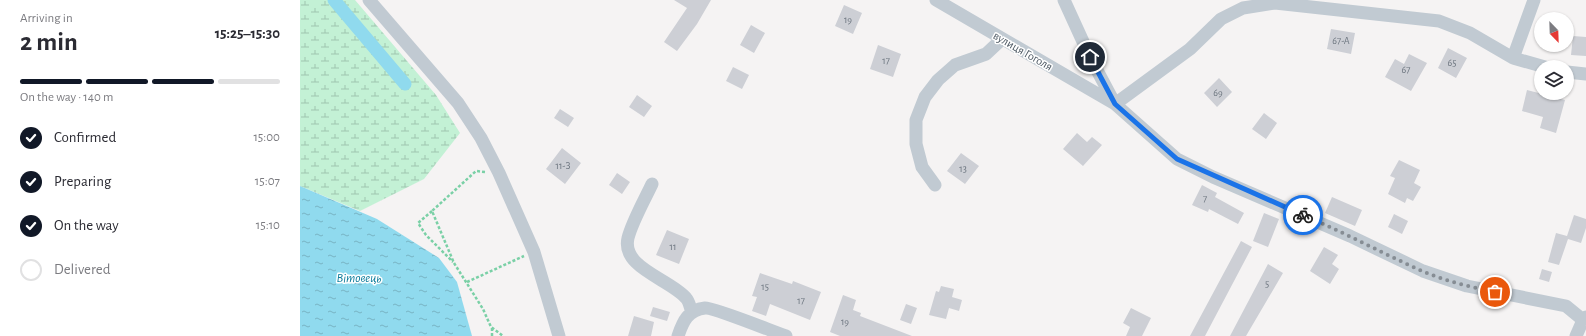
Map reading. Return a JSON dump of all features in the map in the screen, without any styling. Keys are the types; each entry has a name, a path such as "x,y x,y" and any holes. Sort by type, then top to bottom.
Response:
{"street":[{"path":"370,0 458,103 481,138 534,252 559,336"},
{"name":"вулиця Гоголя","path":"936,0 1115,104 1177,159 1213,177 1350,236 1423,271 1467,286 1566,306 1584,319"},
{"path":"1064,0 1090,57 1115,104 1190,49 1221,19 1243,8 1273,2 1439,21 1470,33 1513,58 1534,64"},
{"path":"1513,58 1534,0"},
{"path":"935,185 922,168 916,144 916,120 924,97 938,80 955,65 986,54 1002,39"},
{"path":"1574,73 1586,74"},
{"path":"652,184 628,238 628,251 638,264 678,290 687,299 692,312"},
{"path":"678,336 683,320 692,312 707,307 786,336"},
{"path":"1576,336 1584,319"}],"path":[{"path":"498,172 476,171 418,223 426,235 454,263 467,282 492,327 502,336"},
{"path":"432,210 454,263"},
{"path":"467,282 534,252"},
{"path":"492,327 492,336"}],"green space":[{"path":"300,0 355,0 436,95 460,133 424,179 360,211 300,186"}],"water":[{"name":"Вітовець","path":"300,186 377,219 439,258 457,282 472,336 300,336"}],"building":[{"path":"674,0 711,0 697,24 677,51 664,42 687,8"},
{"path":"844,5 862,13 853,34 835,26"},
{"path":"751,25 765,33 754,53 740,45"},
{"path":"1331,29 1355,33 1351,54 1327,49"},
{"path":"1574,36 1586,37 1586,56 1571,55 1571,52 1574,52"},
{"path":"878,45 901,54 893,77 870,69"},
{"path":"1448,48 1467,58 1456,78 1438,68"},
{"path":"1409,54 1427,63 1411,91 1385,77 1395,59 1404,64"},
{"path":"733,67 749,75 742,89 726,81"},
{"path":"1219,78 1232,92 1217,107 1204,93"},
{"path":"1527,90 1534,92 1534,100 1565,100 1556,133 1540,128 1543,117 1522,111"},
{"path":"637,95 652,106 644,117 629,107"},
{"path":"560,109 574,118 568,127 554,118"},
{"path":"1264,113 1277,123 1266,139 1252,129"},
{"path":"1077,133 1087,142 1092,137 1102,145 1083,166 1063,149"},
{"path":"562,148 581,163 565,184 546,169"},
{"path":"961,153 979,166 965,184 947,171"},
{"path":"1399,160 1420,170 1414,183 1421,187 1413,201 1407,198 1405,203 1388,194 1395,178 1390,176"},
{"path":"617,173 630,182 622,194 609,185"},
{"path":"1202,185 1217,193 1215,197 1244,213 1238,224 1209,209 1208,212 1192,205"},
{"path":"1332,197 1362,210 1355,226 1325,213"},
{"path":"1264,213 1279,219 1268,247 1253,241"},
{"path":"1394,214 1408,221 1402,234 1388,227"},
{"path":"1574,215 1586,219 1586,228 1581,243 1568,239 1559,265 1548,262 1556,233 1567,236"},
{"path":"667,230 689,239 679,264 656,255"},
{"path":"1241,241 1252,247 1205,336 1190,336"},
{"path":"1324,247 1338,255 1332,264 1339,269 1330,284 1310,271"},
{"path":"1268,264 1283,273 1246,336 1230,336"},
{"path":"1542,269 1552,272 1549,282 1539,279"},
{"path":"760,273 792,284 793,281 821,292 810,320 770,304 766,316 752,311 757,297 752,296"},
{"path":"941,286 954,289 952,297 962,300 959,311 949,308 946,319 929,315 936,291 939,292"},
{"path":"843,295 856,300 853,310 861,313 860,316 912,336 840,336 830,332"},
{"path":"906,304 917,308 911,324 900,320"},
{"path":"653,307 670,312 667,321 650,316"},
{"path":"1131,308 1151,318 1142,336 1126,336 1130,327 1123,323"},
{"path":"634,316 654,322 651,336 628,336"}],"waterway":[{"path":"334,0 405,84"}],"way so far":[{"path":"1303,215 1423,271 1467,286 1495,292"}],"route":[{"path":"1090,57 1115,104 1177,159 1213,177 1303,215"}]}
